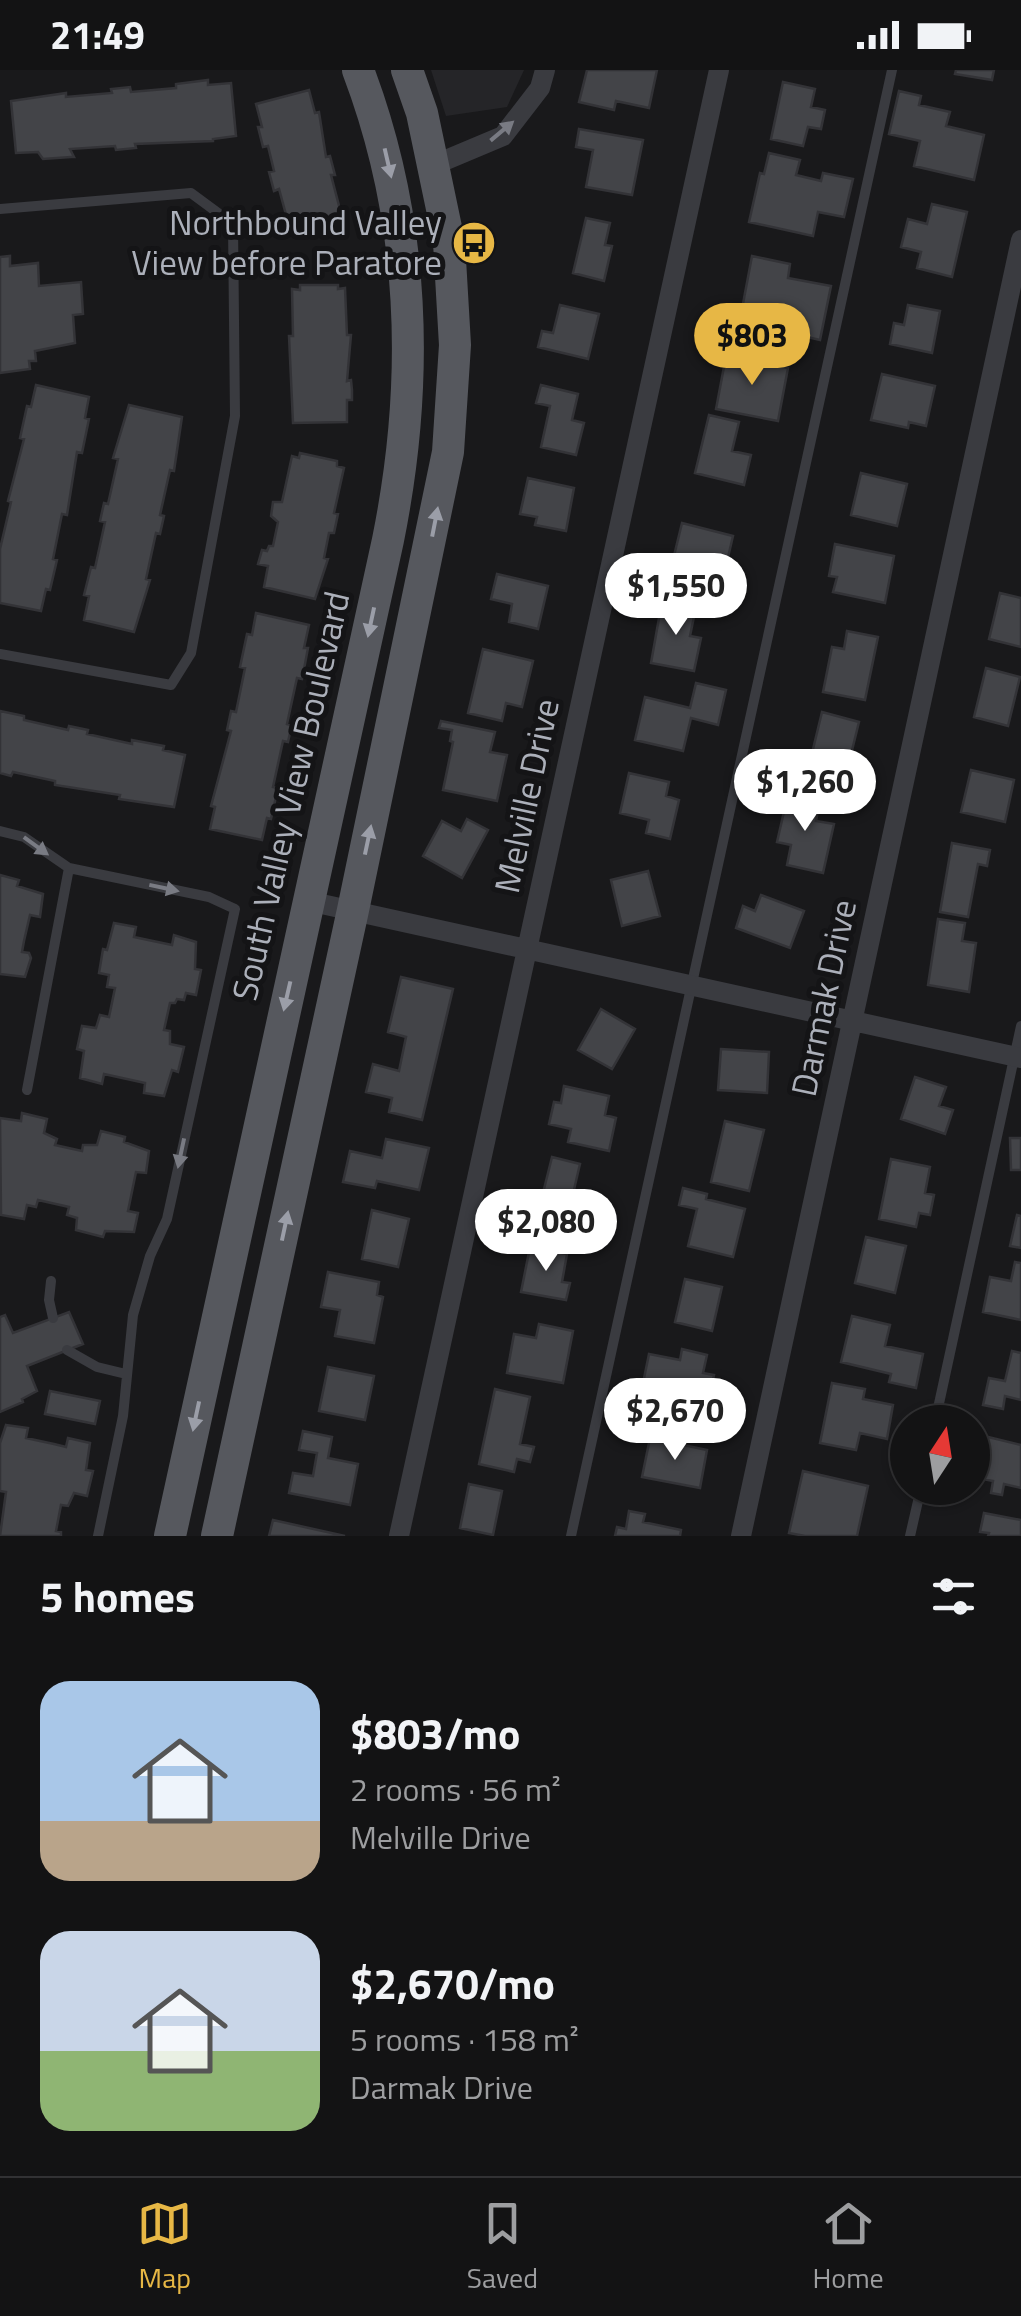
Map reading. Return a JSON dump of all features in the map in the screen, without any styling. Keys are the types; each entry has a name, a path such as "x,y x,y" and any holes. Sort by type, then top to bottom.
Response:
{"main road":[{"name":"South Valley View Boulevard","path":"170,1536 388,540 407,416 410,323 402,232 384,145 358,70"},
{"path":"217,1536 448,452 454,304 449,242 422,113 407,70"},
{"path":"218,1312 264,1322"},
{"path":"210,1352 255,1362"}],"street":[{"path":"434,166 503,136 540,88 545,70"},
{"name":"Melville Drive","path":"399,1536 719,70"},
{"name":"Darmak Drive","path":"741,1536 1021,240"},
{"path":"308,901 1018,1058"}],"lane":[{"path":"571,1536 892,70"},
{"path":"0,209 191,193 233,224 235,416 191,653 171,685 0,654"},
{"path":"0,832 24,837 69,868 209,897 235,909 166,1220 150,1256 133,1315 123,1416 98,1536"},
{"path":"27,1090 69,868"},
{"path":"939,1405 1018,1058 1021,1026"},
{"path":"51,1280 49,1300 53,1318"},
{"path":"67,1350 84,1362 126,1374"},
{"path":"910,1536 917,1505"}],"shaded area":[{"path":"431,70 524,70 507,107 446,116"}],"building":[{"path":"587,70 657,70 649,108 616,101 614,110 579,102"},
{"path":"956,70 994,70 992,80 955,74"},
{"path":"208,80 208,85 231,83 236,136 213,141 135,144 136,148 116,150 115,146 70,149 74,157 43,159 38,152 16,153 11,101 66,93 66,97 112,93 111,89 130,87 131,92 176,88 176,84"},
{"path":"783,82 815,89 811,107 825,110 821,129 808,127 803,146 771,139"},
{"path":"309,90 315,113 319,112 343,221 336,223 337,227 299,237 298,231 291,233 279,189 274,191 269,172 274,171 268,146 263,147 256,104"},
{"path":"899,91 921,96 919,105 950,112 946,126 984,135 974,180 914,166 920,141 889,134"},
{"path":"579,129 643,140 632,195 586,187 593,150 576,147"},
{"path":"769,153 800,160 796,175 821,181 823,173 853,179 844,217 818,212 813,236 749,222 760,173 764,174"},
{"path":"932,204 967,212 952,277 917,268 921,252 901,247 908,219 927,224"},
{"path":"586,218 610,223 605,245 612,246 604,281 573,273"},
{"path":"10,256 10,266 38,263 39,286 81,282 83,314 73,315 75,343 35,351 36,361 29,361 30,369 0,373 0,257"},
{"path":"752,256 790,264 788,278 831,286 820,340 794,334 798,312 774,308 772,315 742,309"},
{"path":"300,285 345,288 347,335 351,335 347,381 351,380 352,390 352,400 347,400 347,422 293,423 289,336 293,336 292,289 300,290"},
{"path":"560,305 599,314 588,359 538,347 542,331 553,333"},
{"path":"908,305 940,311 932,353 890,344 894,323 904,325"},
{"path":"726,356 788,368 778,421 716,409"},
{"path":"882,374 935,386 926,426 909,422 908,428 871,420"},
{"path":"36,385 89,397 82,453 77,452 67,515 62,514 53,559 57,560 41,611 0,603 0,549 24,439 20,438 27,406 31,407"},
{"path":"541,385 578,394 572,420 584,423 576,455 541,447 550,406 536,403"},
{"path":"129,405 182,417 174,471 170,470 160,515 164,516 160,534 156,533 146,579 150,580 134,632 84,620 89,596 84,595 91,567 95,568 105,522 100,521 118,459 113,458"},
{"path":"709,415 739,422 732,451 751,455 744,485 695,473"},
{"path":"300,453 337,461 337,466 344,468 334,513 338,514 334,533 329,533 324,558 328,559 315,599 264,587 268,566 258,564 262,550 273,546 278,522 271,516 273,502 282,502 292,456 299,458"},
{"path":"861,473 907,484 897,526 851,515"},
{"path":"528,478 574,488 566,531 535,525 537,517 520,514"},
{"path":"682,523 733,536 726,566 713,563 710,577 671,568"},
{"path":"835,544 894,556 885,603 833,592 837,577 829,576"},
{"path":"497,574 548,586 538,629 509,622 512,604 491,599"},
{"path":"1000,593 1021,598 1021,647 989,639"},
{"path":"662,601 696,607 690,636 701,638 694,671 651,663"},
{"path":"256,613 309,625 302,679 297,678 287,724 291,725 290,733 288,742 283,741 273,787 278,788 262,840 210,829 215,807 211,806 231,731 227,730 231,711 236,712 245,668 240,667 247,634 252,635"},
{"path":"847,631 878,637 865,700 823,692 832,647 844,649"},
{"path":"483,649 533,661 522,707 506,703 502,721 468,713"},
{"path":"986,668 1020,677 1008,726 974,717"},
{"path":"696,683 726,690 718,725 691,718 683,751 635,740 645,697 690,708"},
{"path":"0,711 132,744 132,740 164,746 163,750 185,755 174,807 119,799 120,795 55,785 55,781 13,772 11,776 0,773"},
{"path":"822,712 859,722 843,787 806,778"},
{"path":"441,721 495,732 490,752 507,755 497,801 443,790 453,742 452,730 439,728"},
{"path":"971,770 1014,780 1005,822 961,812"},
{"path":"629,773 669,782 666,796 679,800 670,839 646,833 649,820 620,813"},
{"path":"788,794 820,801 816,821 834,824 823,873 787,865 791,845 777,842"},
{"path":"467,819 488,830 462,878 423,856 442,821 461,831"},
{"path":"952,843 990,850 987,866 978,864 968,917 940,912"},
{"path":"648,871 660,916 622,926 611,880"},
{"path":"0,875 19,880 17,886 43,894 40,917 30,915 24,941 22,952 29,953 31,958 25,977 0,974"},
{"path":"761,895 804,911 790,948 736,928 743,906 755,911"},
{"path":"938,919 965,923 962,941 976,943 969,992 928,985"},
{"path":"114,923 136,927 134,937 172,945 174,935 196,942 195,969 201,970 196,995 186,993 184,1000 170,1003 164,1030 170,1031 170,1044 184,1047 178,1072 172,1070 164,1096 144,1093 145,1083 104,1074 102,1084 80,1078 84,1051 77,1049 82,1026 96,1028 100,1015 109,1017 115,988 107,987 109,975 99,973 103,949 107,950"},
{"path":"401,977 453,989 422,1120 389,1112 392,1098 366,1092 373,1064 399,1071 406,1037 388,1032"},
{"path":"601,1009 635,1029 612,1069 578,1050"},
{"path":"721,1049 769,1052 767,1093 718,1090"},
{"path":"915,1077 946,1087 939,1106 953,1110 945,1134 901,1119"},
{"path":"564,1086 609,1096 605,1115 616,1118 609,1151 568,1142 571,1129 549,1124 554,1102 561,1103"},
{"path":"22,1113 47,1119 44,1133 57,1139 55,1145 82,1151 83,1145 97,1145 101,1131 125,1137 124,1142 149,1151 146,1173 136,1172 128,1211 138,1213 134,1232 105,1231 103,1237 76,1230 77,1218 67,1215 69,1207 38,1200 36,1207 27,1205 24,1219 1,1215 0,1118 21,1121"},
{"path":"725,1121 764,1130 749,1191 711,1182"},
{"path":"1010,1138 1021,1138 1021,1170 1011,1170"},
{"path":"386,1139 429,1148 419,1190 377,1181 375,1188 343,1182 350,1151 382,1158"},
{"path":"552,1157 580,1164 573,1194 591,1198 585,1224 538,1213"},
{"path":"891,1159 930,1167 925,1193 934,1195 930,1215 919,1213 916,1227 879,1219"},
{"path":"683,1188 707,1194 706,1199 745,1209 733,1257 688,1246 697,1209 679,1205"},
{"path":"372,1210 409,1219 398,1267 362,1259"},
{"path":"1017,1215 1021,1216 1021,1248 1010,1246"},
{"path":"866,1237 906,1246 895,1293 855,1283"},
{"path":"530,1247 567,1254 562,1282 570,1283 566,1300 521,1292"},
{"path":"1015,1262 1021,1263 1021,1320 983,1312 990,1277 1011,1281"},
{"path":"328,1272 379,1282 377,1295 383,1297 374,1343 335,1336 340,1310 321,1307"},
{"path":"685,1279 722,1287 712,1331 675,1322"},
{"path":"69,1312 83,1344 27,1366 37,1391 0,1412 0,1317 5,1315 13,1333"},
{"path":"852,1316 890,1325 885,1346 923,1354 916,1388 889,1382 891,1374 841,1362"},
{"path":"539,1324 573,1331 563,1383 507,1373 514,1334 536,1338"},
{"path":"682,1349 707,1355 703,1373 714,1375 705,1416 651,1405 654,1391 642,1388 649,1354 680,1360"},
{"path":"1012,1351 1021,1353 1021,1400 1005,1396 1003,1409 983,1405 989,1378 1005,1381"},
{"path":"328,1367 374,1376 365,1420 319,1411"},
{"path":"832,1383 865,1389 863,1399 893,1405 887,1439 860,1433 856,1450 820,1443"},
{"path":"495,1389 530,1397 520,1444 534,1447 530,1462 517,1459 514,1472 479,1464"},
{"path":"50,1391 100,1401 95,1424 45,1414"},
{"path":"6,1425 28,1428 26,1438 66,1447 68,1438 90,1443 86,1470 93,1471 87,1496 74,1493 68,1506 61,1505 56,1531 61,1536 0,1536 6,1492 0,1491 0,1443"},
{"path":"303,1431 332,1437 328,1458 358,1464 350,1505 289,1493 293,1473 313,1476 317,1453 299,1450"},
{"path":"990,1437 1021,1445 1021,1488 1004,1484 1002,1495 991,1493"},
{"path":"650,1438 707,1450 700,1488 642,1477"},
{"path":"803,1471 868,1486 857,1536 789,1533"},
{"path":"469,1484 502,1491 493,1535 460,1528"},
{"path":"629,1511 645,1514 643,1522 681,1530 680,1536 615,1536 617,1527 626,1529"},
{"path":"984,1513 1021,1520 1021,1536 988,1536 989,1533 980,1532"},
{"path":"273,1520 345,1536 269,1536"}],"place":[{"name":"Northbound Valley View before Paratore","path":"474,243"}]}
